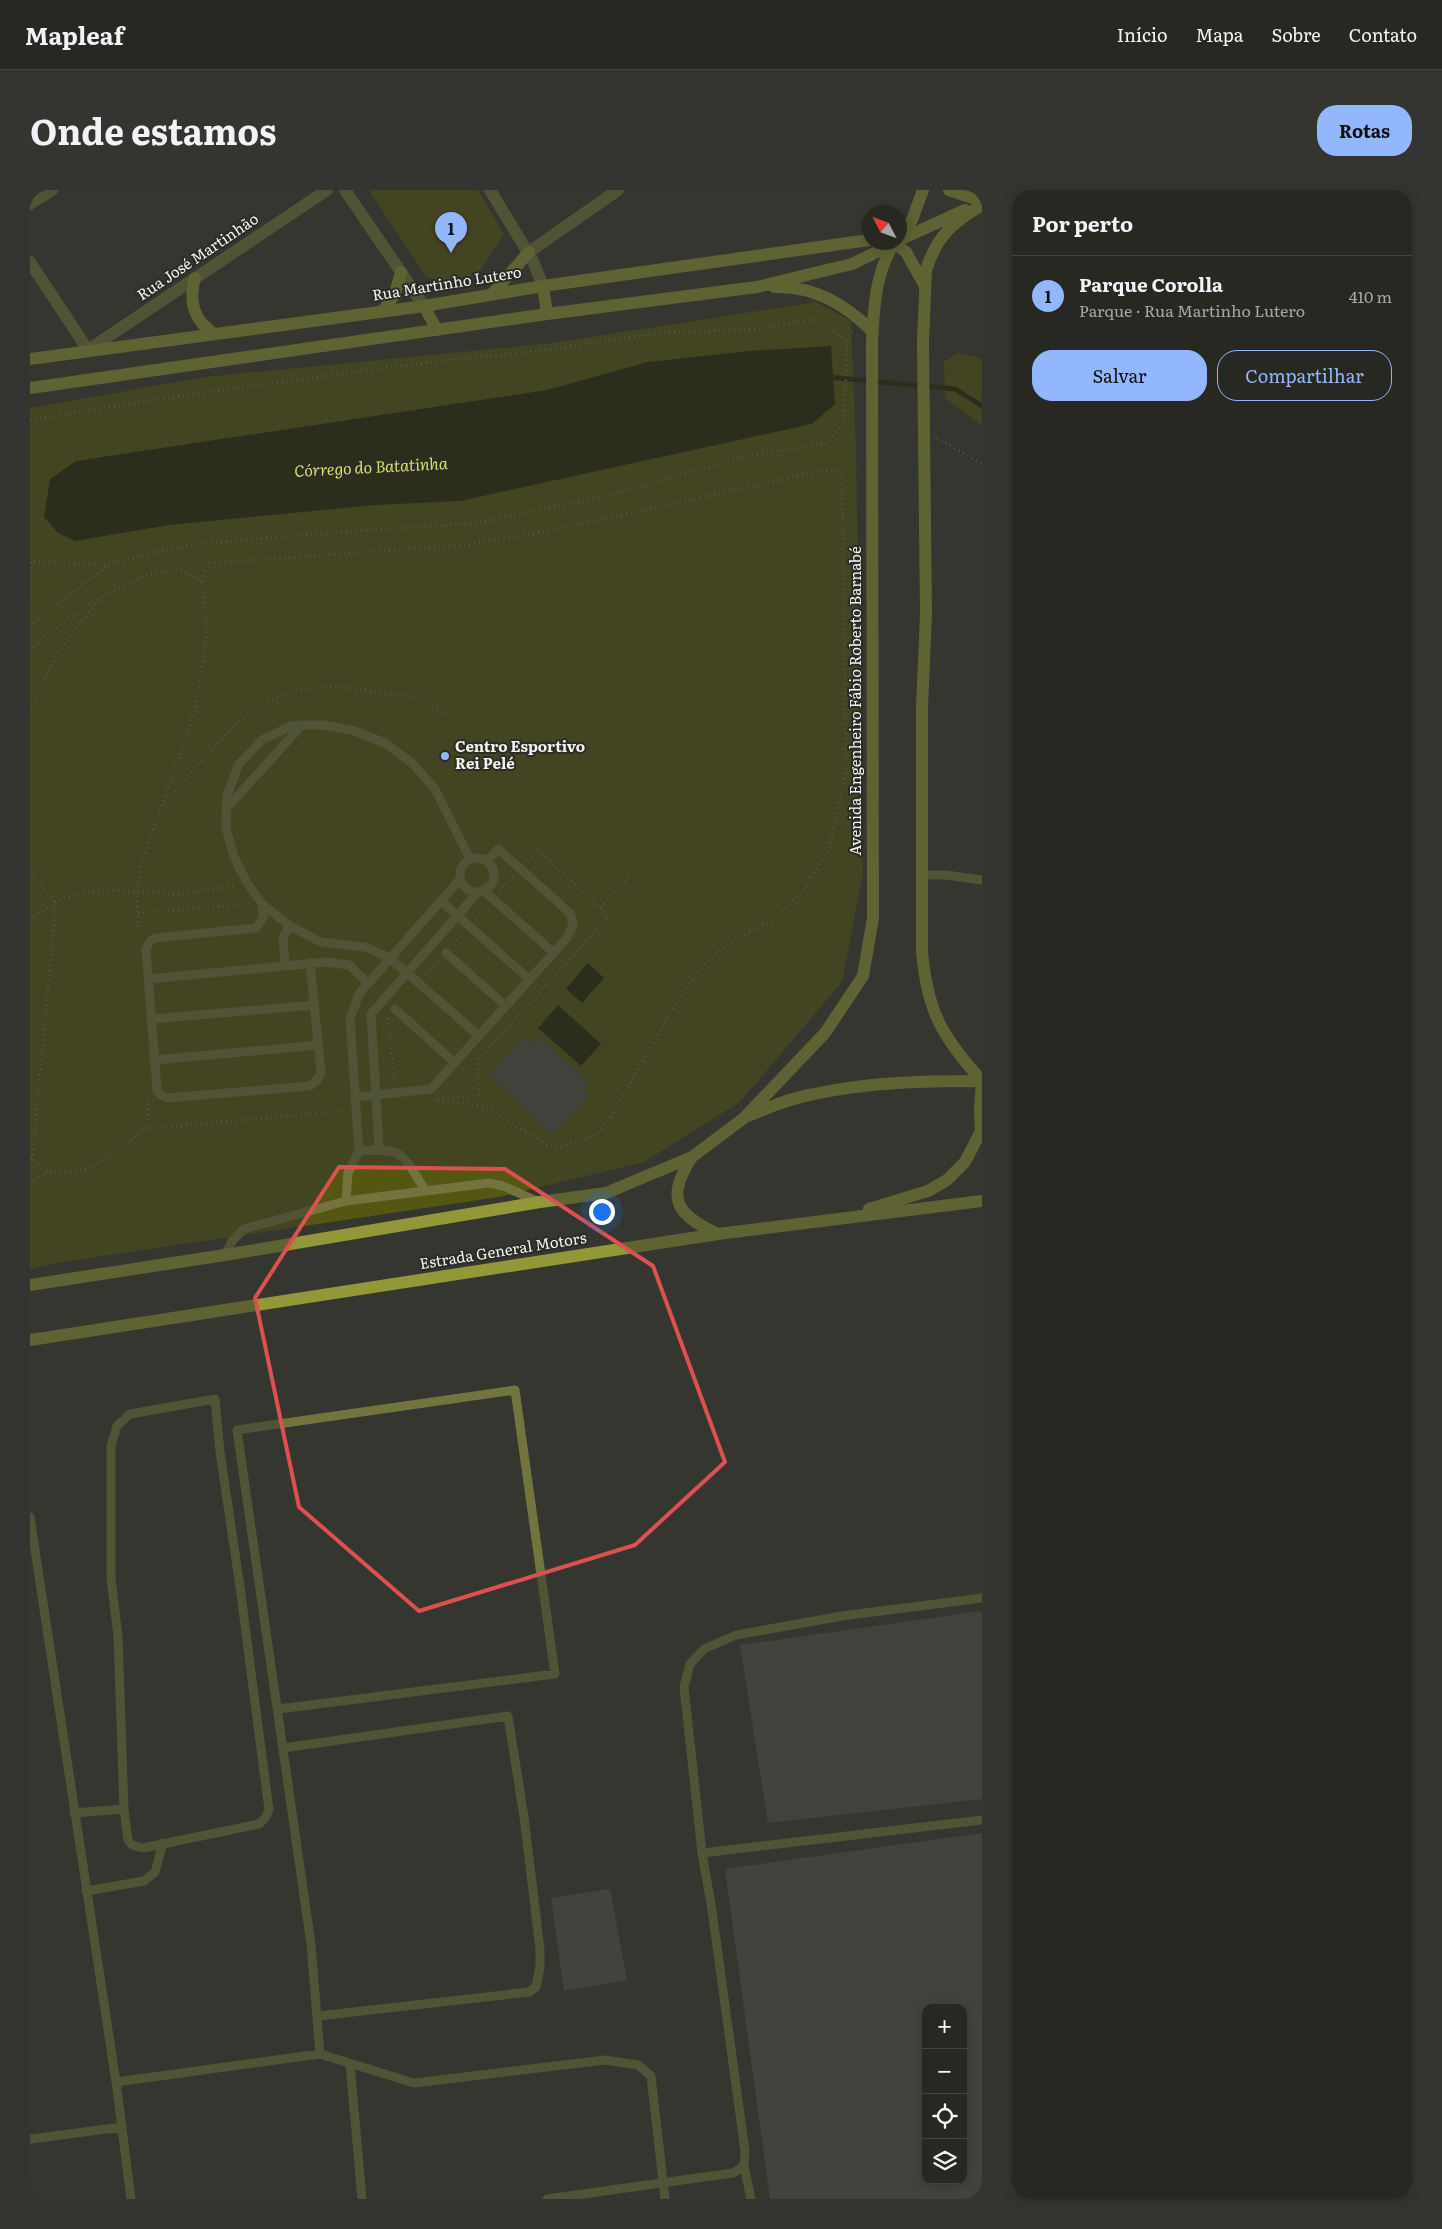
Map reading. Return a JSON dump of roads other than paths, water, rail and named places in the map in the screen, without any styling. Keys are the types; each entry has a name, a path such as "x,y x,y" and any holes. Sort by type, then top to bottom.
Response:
{"main road":[{"path":"907,227 912,220 923,190"},
{"path":"949,190 982,203"},
{"path":"907,236 938,221 982,203"},
{"path":"821,1222 908,1199 928,1191 947,1180 965,1162 982,1131 980,1110 982,1081 958,1054 942,1030 931,1008 924,980 922,951 922,708 926,614 923,342 927,290 926,270 933,250 947,230 982,203"},
{"name":"Rua Martinho Lutero","path":"30,359 382,312 493,293 862,241"},
{"path":"756,287 852,264 880,250"},
{"name":"Avenida Engenheiro Fábio Roberto Barnabé","path":"744,1118 825,1033 863,976 873,918 872,337 876,286 889,250"},
{"path":"903,250 913,261 927,290"},
{"path":"493,293 529,252"},
{"path":"382,312 395,294 401,272"},
{"path":"195,278 192,304 196,316 204,327 214,334"},
{"path":"543,286 548,314"},
{"path":"30,388 548,314 756,287 783,286 834,300 858,317 872,337"},
{"path":"424,306 437,330"},
{"path":"30,1285 225,1255 540,1202 606,1193 692,1157 744,1118 778,1104 813,1094 888,1083 982,1081"},
{"path":"692,1157 680,1175 678,1184 679,1205 686,1216 700,1226 718,1234"},
{"name":"Estrada General Motors","path":"30,1340 718,1234 982,1201"}],"street":[{"path":"30,204 52,190"},
{"name":"Rua José Martinhão","path":"88,350 327,190"},
{"path":"346,190 424,306"},
{"path":"490,190 529,252 543,286"},
{"path":"529,252 618,190"},
{"path":"30,262 88,350"}],"lane":[{"path":"226,809 302,725"},
{"path":"470,859 435,789 412,763 385,744 355,731 324,725 291,726 262,740 240,764 227,795 226,828 232,850 247,883 262,904 290,926 321,942 365,947 390,958 479,1036"},
{"path":"356,1097 431,1089 567,938 573,925 570,913 498,849 487,861"},
{"path":"346,1201 348,1173 359,1151 350,1019 358,994 460,879 461,868 470,859 482,858 491,865 494,877 492,883 457,916 371,1014 379,1149"},
{"path":"922,875 946,875 982,880"},
{"path":"460,879 467,889 481,892 554,953"},
{"path":"441,901 530,980"},
{"path":"262,904 263,918 256,928 155,938 150,941 146,948 157,1090 161,1095 167,1098 310,1086 317,1080 321,1073 310,963"},
{"path":"285,966 283,937 290,926"},
{"path":"446,953 506,1006"},
{"path":"148,979 326,962 349,965 368,983"},
{"path":"151,1019 315,1005"},
{"path":"395,1009 455,1063"},
{"path":"154,1060 319,1045"},
{"path":"359,1151 391,1150 404,1158 425,1190"},
{"path":"225,1255 232,1241 244,1229 346,1201 488,1183 503,1186 540,1202"},
{"path":"278,1709 555,1674 515,1390 237,1430 311,1944 320,2054"},
{"path":"215,1399 220,1452 240,1587 269,1810 266,1818 259,1824 143,1848 132,1845 128,1840 124,1809 118,1636 111,1578 111,1446 117,1426 130,1414 215,1399"},
{"path":"30,1517 116,2082 131,2199"},
{"path":"751,2199 744,2166 744,2142 712,1910 702,1853 684,1687 690,1664 704,1649 736,1636 842,1616 982,1598"},
{"path":"283,1748 508,1716 524,1817 540,1949 540,1967 536,1987 528,1992 318,2016"},
{"path":"74,1813 124,1809"},
{"path":"702,1853 982,1820"},
{"path":"86,1891 144,1882 155,1872 162,1843"},
{"path":"116,2082 320,2054 414,2083 605,2060 638,2065 651,2076 665,2199"},
{"path":"350,2064 362,2199"},
{"path":"30,2139 122,2127"},
{"path":"547,2199 733,2173 744,2166"}],"water":[{"path":"831,346 835,404 812,424 460,501 375,505 169,525 75,541 58,533 44,517 50,479 76,461 547,390 648,362 749,351"},
{"path":"588,963 604,978 582,1003 566,989"},
{"path":"558,1005 601,1044 581,1066 538,1028"}],"waterway":[{"name":"Córrego do Batatinha","path":"827,377 955,389 982,406"}],"place":[{"name":"Parque Corolla","path":"451,253"},
{"name":"Centro Esportivo Rei Pelé","path":"445,756"}]}
